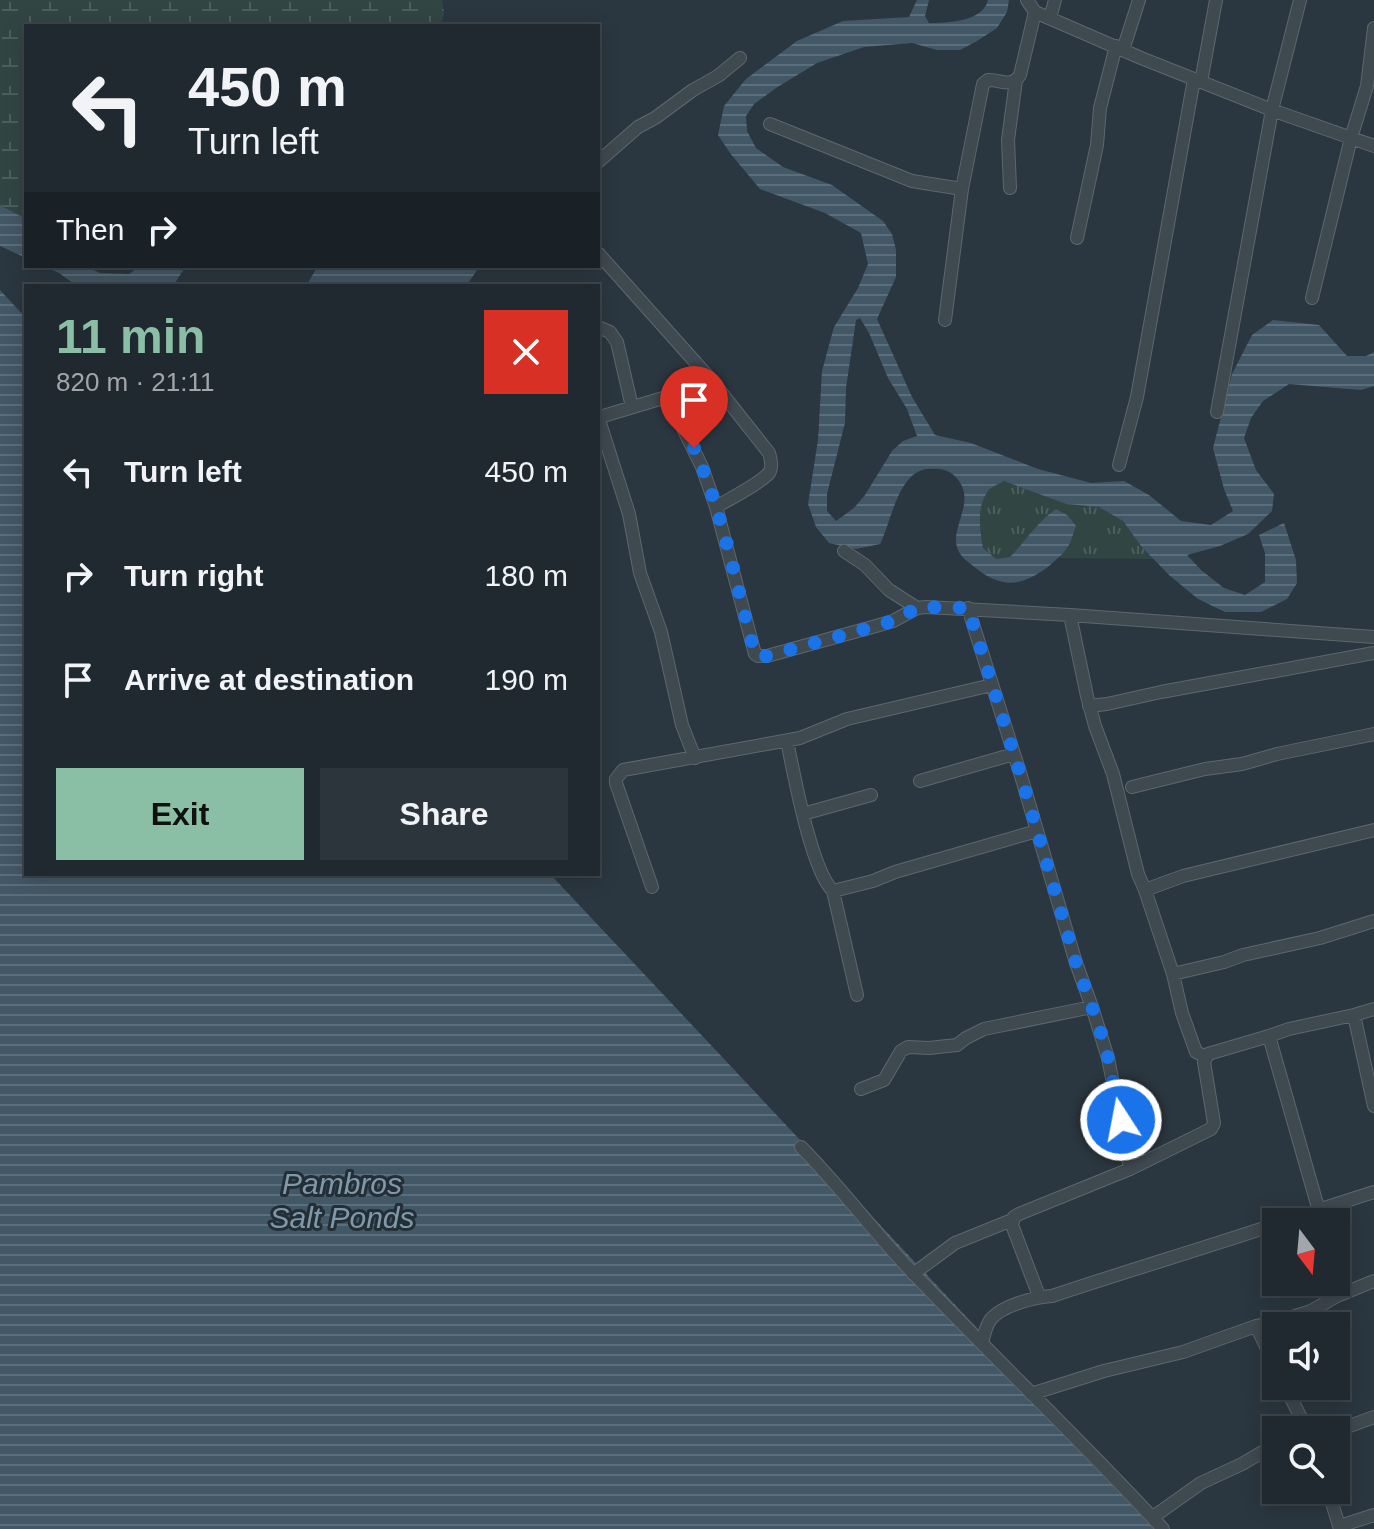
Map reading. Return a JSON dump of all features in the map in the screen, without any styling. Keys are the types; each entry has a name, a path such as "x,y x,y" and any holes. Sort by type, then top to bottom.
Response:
{"street":[{"path":"1027,0 1035,12 1120,48 1272,110 1374,146"},
{"path":"1050,18 1055,0"},
{"path":"1077,238 1097,145 1100,108 1139,0"},
{"path":"1119,465 1137,397 1197,80 1216,0"},
{"path":"1217,412 1272,110 1300,0"},
{"path":"945,320 962,189 983,84 988,80 1011,83 1020,75 1035,12"},
{"path":"1312,298 1351,138 1367,86 1374,28"},
{"path":"600,160 638,127 718,76 740,58"},
{"path":"1010,188 1008,140 1016,80"},
{"path":"770,124 912,181 962,189"},
{"path":"600,255 713,382 769,453 769,473 716,507"},
{"path":"600,328 610,332 617,342 632,407"},
{"path":"600,417 663,398 669,400 702,467 716,507 758,656 876,626 926,607 1374,637"},
{"path":"600,423 629,514 640,573 661,632 682,725 695,758"},
{"path":"844,551 857,559 889,590 917,608"},
{"path":"968,608 1108,1058 1130,1169"},
{"path":"1070,615 1089,706 1113,774 1138,874 1196,1052 1206,1057"},
{"path":"1089,706 1374,653"},
{"path":"652,887 616,779 623,770 787,741 847,719 992,685"},
{"path":"1132,787 1374,734"},
{"path":"787,741 803,814 823,880 833,891 857,995"},
{"path":"920,781 1014,754"},
{"path":"803,814 871,795"},
{"path":"1145,890 1183,876 1374,830"},
{"path":"833,891 1037,831"},
{"path":"1173,974 1320,938 1374,921"},
{"path":"861,1089 884,1080 901,1051 908,1047 957,1045 984,1029 1092,1007"},
{"path":"913,1274 955,1243 1130,1169 1211,1129 1214,1123 1205,1069 1206,1057 1213,1051 1318,1021 1374,1009"},
{"path":"1354,1015 1374,1106"},
{"path":"1269,1036 1318,1208"},
{"path":"801,1147 913,1274 1163,1529"},
{"path":"1328,1208 1374,1192"},
{"path":"1012,1220 1039,1296"},
{"path":"982,1343 989,1320 1001,1310 1262,1228"},
{"path":"1031,1394 1104,1371 1183,1352 1256,1326 1311,1311 1374,1281"},
{"path":"1256,1326 1262,1338"},
{"path":"1350,1426 1374,1417"},
{"path":"1153,1517 1201,1483 1262,1452"},
{"path":"1332,1504 1340,1528 1374,1515"}],"green space":[{"path":"0,0 442,0 441,24 24,24 24,218 0,205"},
{"path":"1004,481 1066,504 1099,507 1123,521 1155,559 1059,558 1070,544 1025,542 1010,557 996,559 983,548 980,511 988,491"}],"water":[{"path":"917,0 929,0 925,16 929,23 963,20 979,13 988,0 1009,0 1007,12 997,28 960,50 937,50 912,43 864,47 817,63 754,104 746,116 747,131 756,148 783,167 832,185 883,221 892,234 896,250 896,277 877,319 912,397 935,435 971,443 1038,469 1091,483 1124,481 1149,495 1181,521 1211,525 1233,511 1213,448 1232,374 1252,335 1273,320 1319,325 1347,356 1366,356 1374,352 1374,386 1361,390 1289,384 1263,401 1251,418 1244,438 1256,470 1274,494 1272,511 1248,534 1187,555 1224,588 1245,595 1265,582 1265,553 1259,535 1284,523 1296,560 1297,583 1287,599 1261,612 1225,612 1198,599 1169,575 1141,546 1123,521 1099,507 1066,504 1004,481 988,491 980,511 983,548 996,559 1010,557 1056,509 1067,515 1076,526 1066,550 1040,572 1022,581 996,580 977,569 959,552 956,535 963,508 963,490 956,477 941,469 917,472 909,479 897,500 880,544 856,549 829,543 816,527 808,504 818,440 822,371 834,327 858,288 868,264 861,233 825,213 760,189 718,135 724,106 746,79 797,41 843,21 909,17","holes":["860,318 917,436 903,441 892,451 865,495 836,521 827,511 827,494 845,423 846,388 856,320"]},
{"path":"0,205 24,218 24,257 0,246"},
{"path":"48,268 89,268 100,273 129,274 137,268 185,268 174,284 74,284"},
{"path":"317,268 479,268 467,284 307,284"},
{"name":"Pambros Salt Ponds","path":"0,290 24,316 24,876 552,876 1166,1529 0,1529"}],"route":[{"path":"694,448 716,507 758,656 893,621 917,608 968,608 1062,920 1099,1026 1121,1120"}]}
